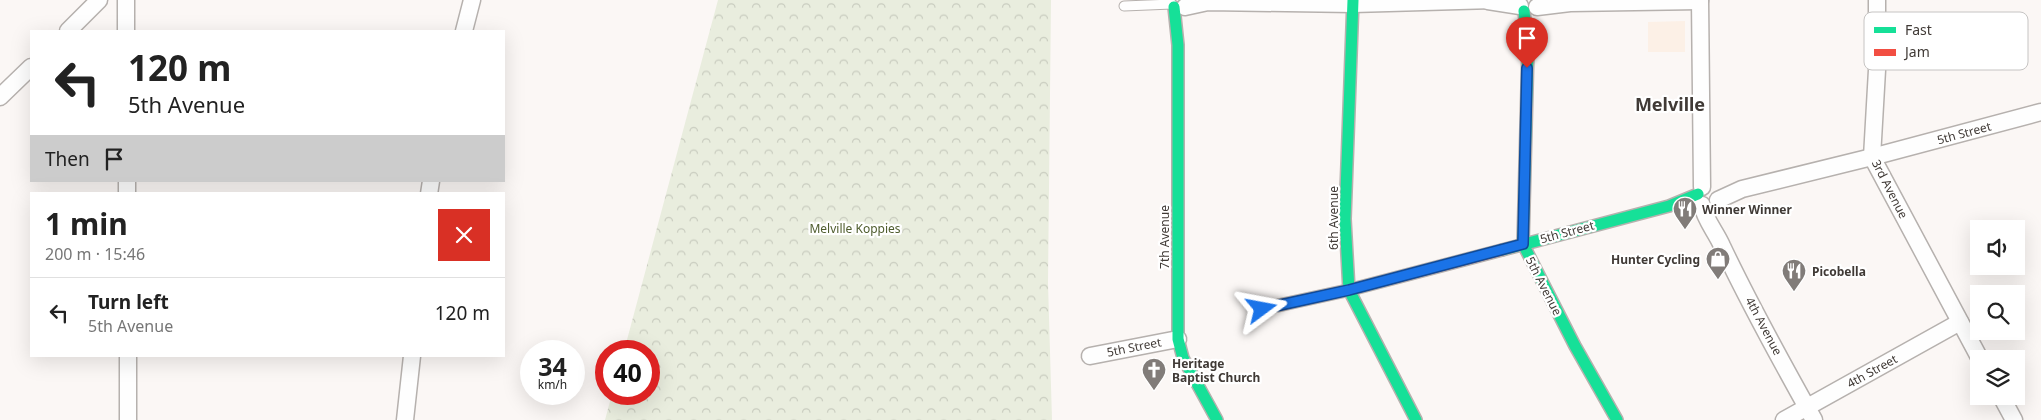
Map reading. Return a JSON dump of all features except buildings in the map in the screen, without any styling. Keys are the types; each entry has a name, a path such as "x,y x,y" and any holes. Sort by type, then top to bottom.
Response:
{"street":[{"path":"69,30 99,0"},
{"path":"126,0 126,30"},
{"path":"464,30 472,0"},
{"path":"1185,4 1491,0 1529,6 1570,3 1700,0"},
{"path":"1553,0 1570,3"},
{"name":"4th Avenue","path":"1700,0 1703,157 1707,219 1811,414"},
{"name":"6th Avenue","path":"1353,2 1345,218 1349,290 1416,420"},
{"name":"7th Avenue","path":"1185,4 1178,45 1178,339 1183,358 1217,420"},
{"name":"5th Avenue","path":"1529,6 1523,244 1616,420"},
{"path":"0,97 30,68"},
{"name":"3rd Avenue","path":"1877,70 1872,157 1975,350"},
{"name":"5th Street","path":"1262,309 1349,290 1707,196 1872,157 2041,112"},
{"name":"4th Street","path":"1784,420 1811,414 1960,322"},
{"name":"5th Street","path":"1090,356 1178,339"},
{"path":"128,357 128,420"},
{"path":"405,420 412,357"},
{"path":"2006,405 2014,420"}],"lane":[{"path":"1124,6 1185,4"}],"shaded area":[{"path":"1685,21 1685,52 1648,52 1648,22"}],"green space":[{"name":"Melville Koppies","path":"718,0 1051,0 1048,283 1052,420 605,420 609,405 660,405 660,340 627,340"}],"traffic: fast":[{"path":"1353,0 1345,219 1349,290 1416,420"},
{"path":"1174,7 1178,45 1178,339 1183,358 1217,420"},
{"path":"1524,11 1528,49 1523,244 1575,346 1617,420"},
{"path":"1502,250 1669,206 1698,194"}],"traffic: jam":[{"path":"1262,309 1349,290 1502,250"}],"place":[{"name":"Winner Winner","path":"1685,230"},
{"name":"Hunter Cycling","path":"1718,280"},
{"name":"Picobella","path":"1794,292"},
{"name":"Heritage Baptist Church","path":"1154,391"}],"district":[{"name":"Melville","path":"1670,104"}],"route":[{"path":"1262,309 1349,290 1523,244 1527,68"}]}
